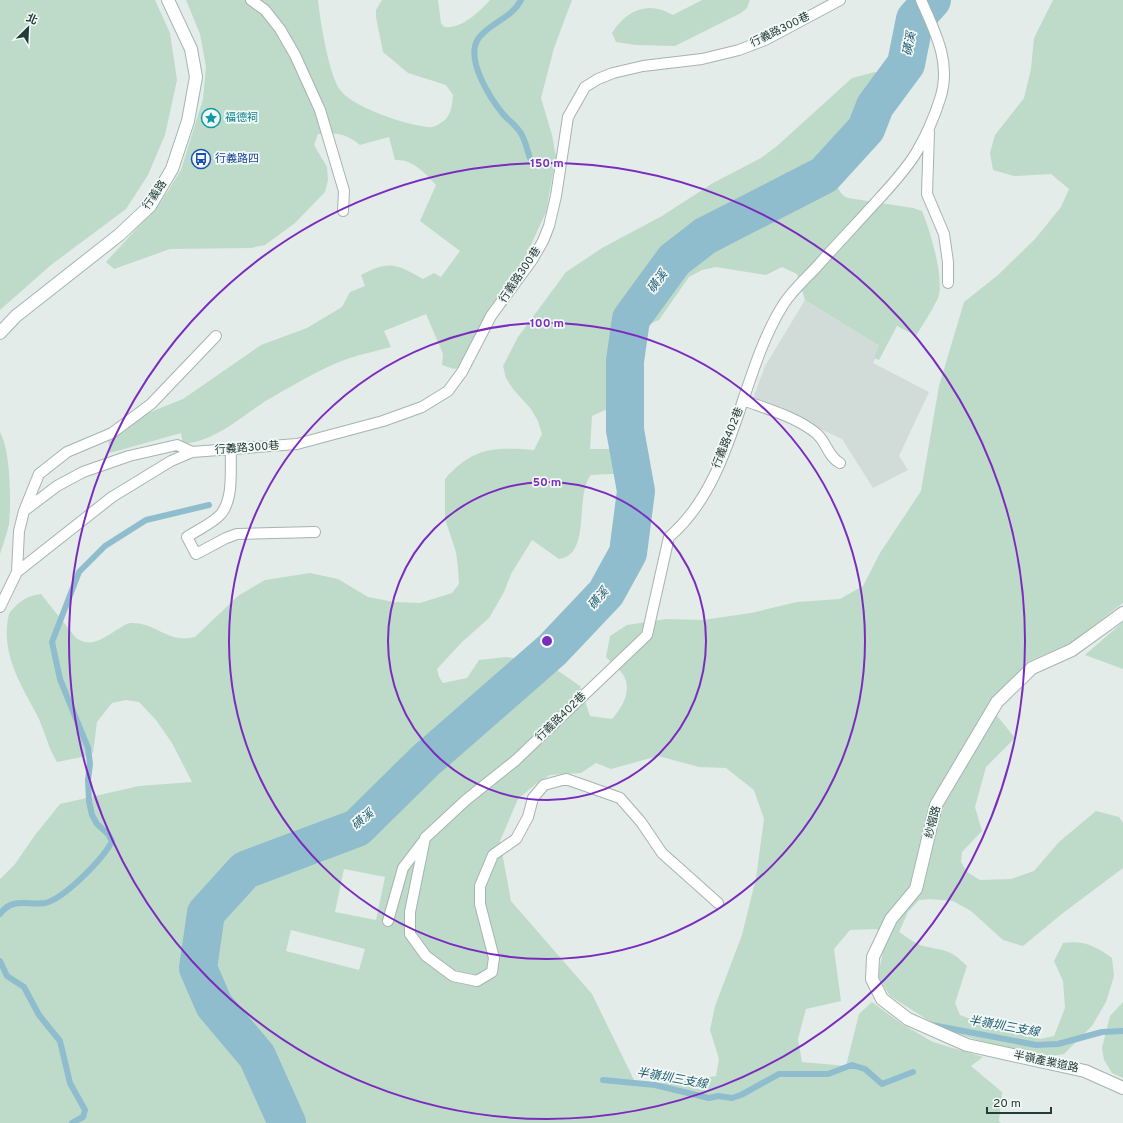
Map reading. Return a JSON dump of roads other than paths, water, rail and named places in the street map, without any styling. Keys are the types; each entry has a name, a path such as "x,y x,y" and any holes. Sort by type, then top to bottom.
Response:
{"street":[{"name":"行義路","path":"0,333 16,316 119,236 150,206 172,169 188,121 196,76 191,49 168,0"},
{"name":"紗帽路","path":"967,1045 908,1020 882,999 872,979 873,957 891,918 916,889 936,805 996,702 1032,668 1072,650 1123,613"},
{"name":"半嶺產業道路","path":"967,1045 1086,1071 1123,1088"}],"lane":[{"path":"251,0 265,10 280,29 295,55 320,110 344,191 343,211"},
{"name":"行義路300巷","path":"17,572 112,497 171,461 192,452 296,444 403,414 422,407 448,391 462,372 491,316 532,260 543,240 549,226 555,202 568,117 585,87 598,79 614,73 643,66 702,59 739,50 765,40 840,0"},
{"name":"行義路402巷","path":"388,921 403,868 425,838 466,800 516,760 648,635 669,537 680,527 705,492 734,430 743,400 762,349 783,304 898,179 916,154 929,128 944,82 943,56 921,0"},
{"path":"929,128 927,194 944,234 948,262 948,283"},
{"path":"24,511 39,474 67,452 112,433 151,404 216,336"},
{"path":"743,400 766,408 807,427 818,434 834,460 840,463"},
{"name":"行義路300巷","path":"0,607 17,572 19,531 24,511 56,486 83,472 129,456 177,445 192,452"},
{"path":"231,449 229,495 226,505 217,517 187,537 196,554 226,538 237,534 314,532"},
{"path":"425,838 410,912 410,934 426,956 453,976 477,981 492,972 494,958 480,904 480,886 493,856 516,839 528,817 533,798 544,785 566,779 620,798 641,822 662,853 718,903"}],"waterway":[{"path":"521,0 512,12 488,29 478,39 475,47 475,57 477,67 486,89 503,114 522,135 530,158"},
{"name":"磺溪","path":"287,1123 257,1056 214,1005 198,968 206,913 245,870 357,828 425,761 552,650 606,593 628,553 636,491 625,430 625,361 631,319 674,260 705,236 824,175 866,129 875,106 906,64 915,19 932,0"},
{"path":"0,914 5,908 16,903 39,904 53,900 83,877 101,857 112,841 108,834 97,824 92,815 89,801 88,780 90,764 88,748 60,679 52,642 79,572 105,546 146,520 209,505"},
{"path":"0,961 7,976 24,987 39,1015 60,1041 70,1083 85,1110 83,1117 72,1123"},
{"name":"半嶺圳三支線","path":"932,1025 1036,1045 1058,1044 1102,1032 1123,1031"},
{"name":"半嶺圳三支線","path":"603,1080 655,1085 709,1098 718,1096 732,1098 741,1095 779,1074 828,1074 852,1065 865,1069 882,1084 913,1072"}],"place":[{"name":"福德祠","path":"211,118"},
{"name":"行義路四","path":"201,159"}]}
